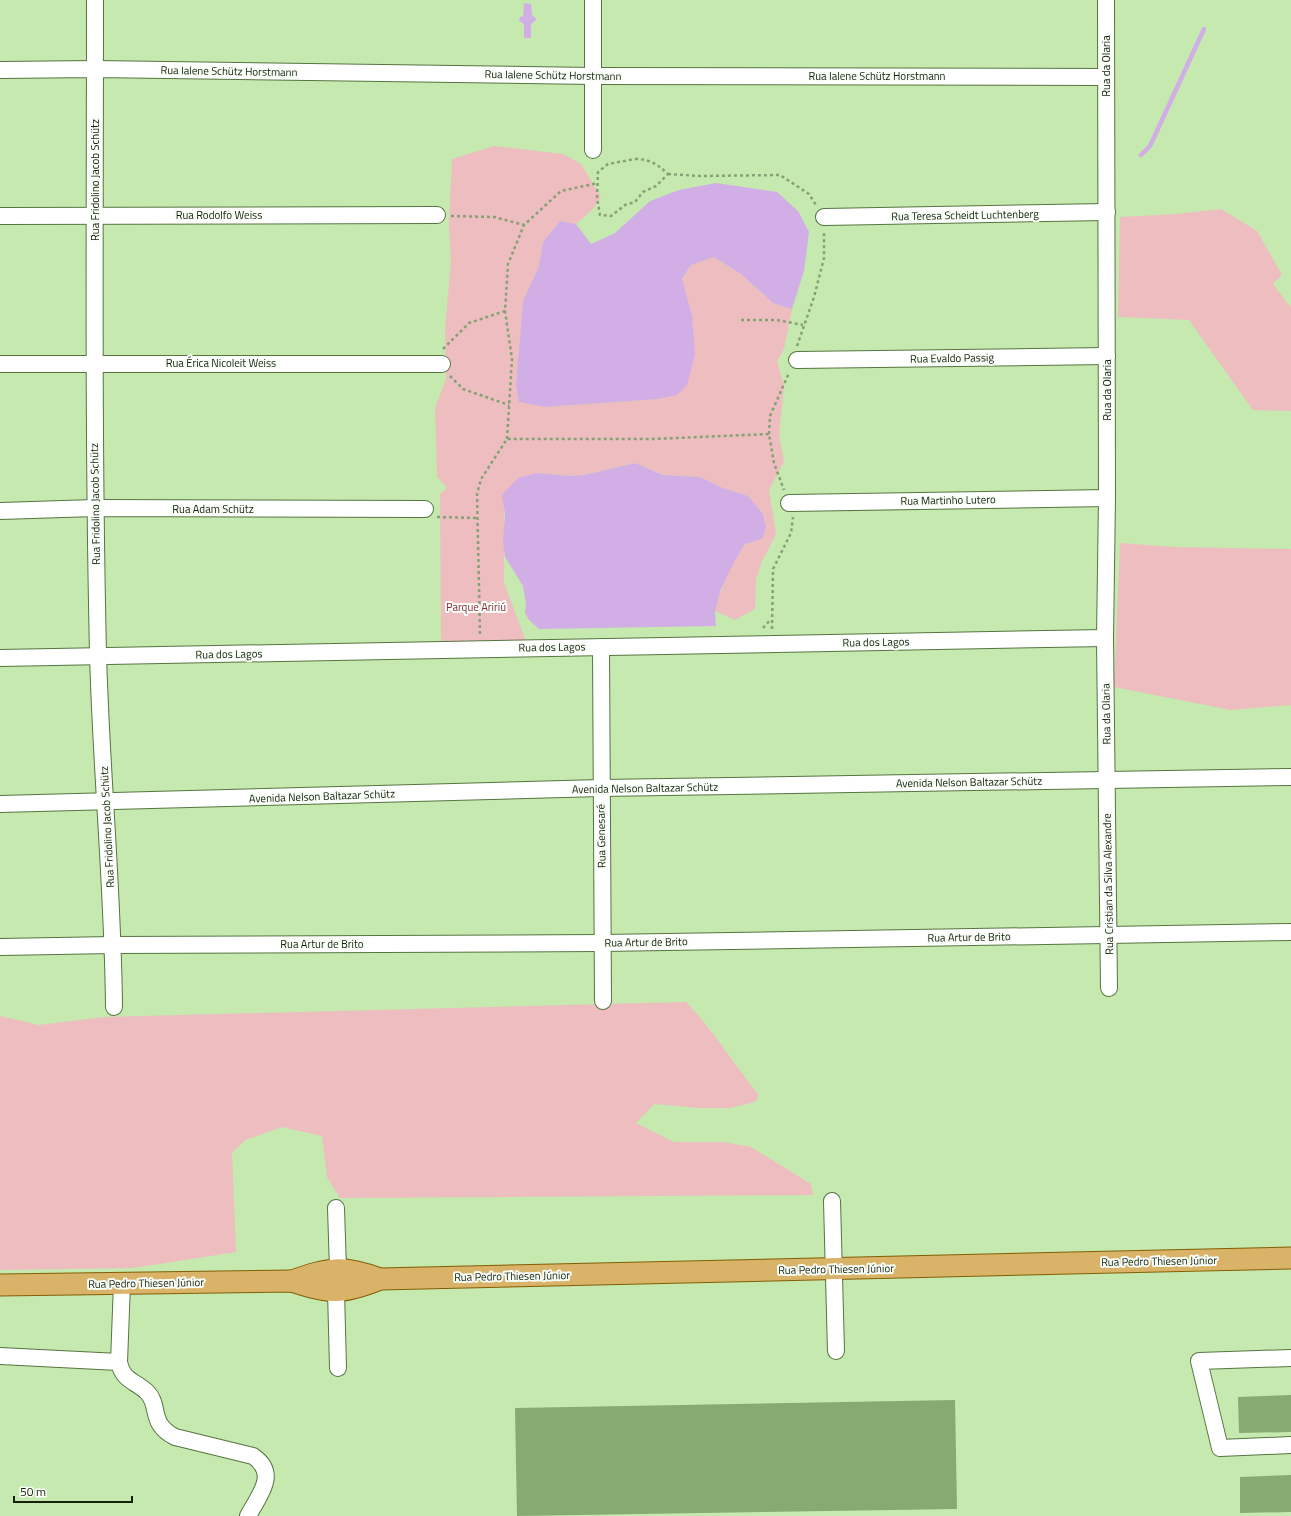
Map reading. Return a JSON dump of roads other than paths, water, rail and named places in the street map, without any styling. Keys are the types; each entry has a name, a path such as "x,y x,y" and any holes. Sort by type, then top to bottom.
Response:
{"main road":[{"name":"Rua Pedro Thiesen Júnior","path":"0,1285 292,1281 1291,1258"}],"street":[{"name":"Rua Fridolino Jacob Schütz","path":"95,0 95,508 98,657 113,945 114,1007"},
{"path":"593,0 593,150"},
{"name":"Rua da Olaria","path":"1106,0 1108,498 1105,638 1106,780"},
{"name":"Rua Ialene Schütz Horstmann","path":"0,70 593,76 1106,77"},
{"name":"Rua Teresa Scheidt Luchtenberg","path":"824,218 1106,212"},
{"name":"Rua Rodolfo Weiss","path":"0,216 437,215"},
{"name":"Rua Evaldo Passig","path":"797,360 1107,356"},
{"name":"Rua Érica Nicoleit Weiss","path":"0,364 442,364"},
{"name":"Rua Martinho Lutero","path":"789,502 1108,498"},
{"name":"Rua Adam Schütz","path":"0,511 95,508 425,509"},
{"name":"Rua dos Lagos","path":"0,658 1105,638"},
{"name":"Rua Genesaré","path":"601,647 603,1001"},
{"name":"Avenida Nelson Baltazar Schütz","path":"0,804 601,788 1291,777"},
{"name":"Rua Cristian da Silva Alexandre","path":"1106,780 1109,988"},
{"name":"Rua Artur de Brito","path":"0,947 113,945 602,943 1291,932"},
{"path":"832,1201 836,1351"},
{"path":"336,1208 338,1368"},
{"path":"122,1284 119,1362 121,1372 126,1378 148,1393 159,1424 166,1432 175,1437 253,1456 262,1462 267,1474 264,1486 248,1516"},
{"path":"0,1356 119,1362"},
{"path":"1291,1358 1199,1362 1220,1448 1291,1445"}],"waterway":[{"path":"1141,155 1150,146 1204,29"}],"park label":[{"name":"Parque Aririú","path":"476,607"}]}
